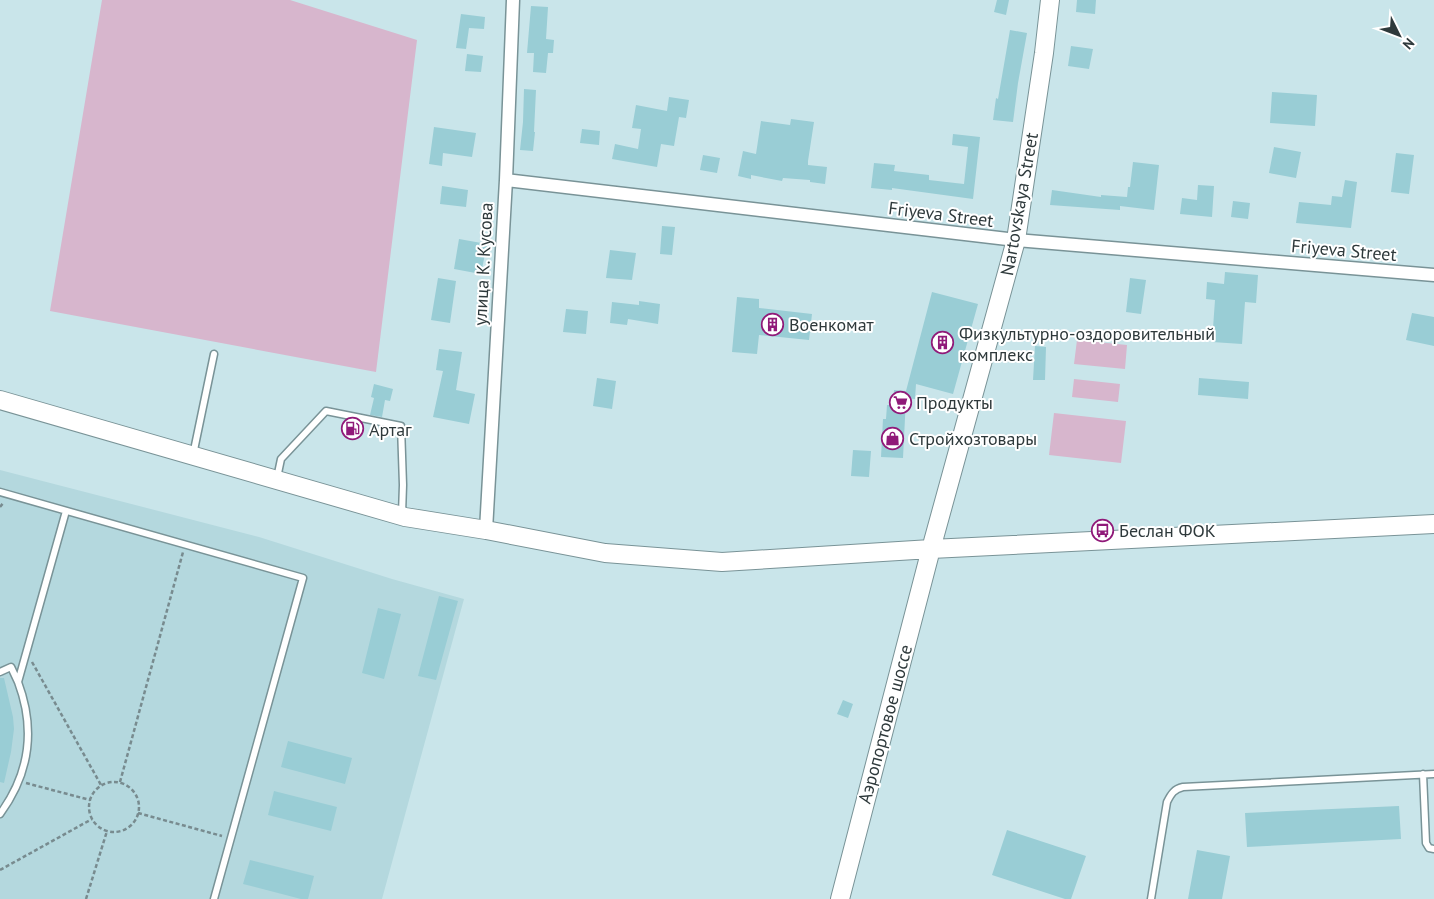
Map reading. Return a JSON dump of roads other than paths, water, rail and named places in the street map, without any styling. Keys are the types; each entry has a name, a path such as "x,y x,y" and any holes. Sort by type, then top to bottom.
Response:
{"main road":[{"name":"Nartovskaya Street","path":"931,550 1016,240 1050,0"},
{"path":"0,400 402,516 605,553 722,562 1434,524"},
{"name":"Аэропортовое шоссе","path":"840,899 931,550"}],"street":[{"name":"улица К. Кусова","path":"486,530 506,180 513,0"},
{"name":"Friyeva Street","path":"506,180 1016,240 1434,275"}],"lane":[{"path":"193,455 214,354"},
{"path":"276,479 281,459 326,411 401,426 402,516"},
{"path":"0,492 303,578 214,899"},
{"path":"18,682 66,511"},
{"path":"0,672 24,661"},
{"path":"0,814 19,782 26,757 29,732 26,706 11,667"},
{"path":"1423,774 1426,843 1430,848 1434,849"},
{"path":"1151,899 1167,802 1176,789 1183,787 1434,774"}],"place":[{"name":"Военкомат","path":"773,324"},
{"name":"Физкультурно-оздоровительный комплекс","path":"943,343"},
{"name":"Продукты","path":"900,402"},
{"name":"Артаг","path":"353,429"},
{"name":"Стройхозтовары","path":"893,438"},
{"name":"Беслан ФОК","path":"1103,530"}]}
